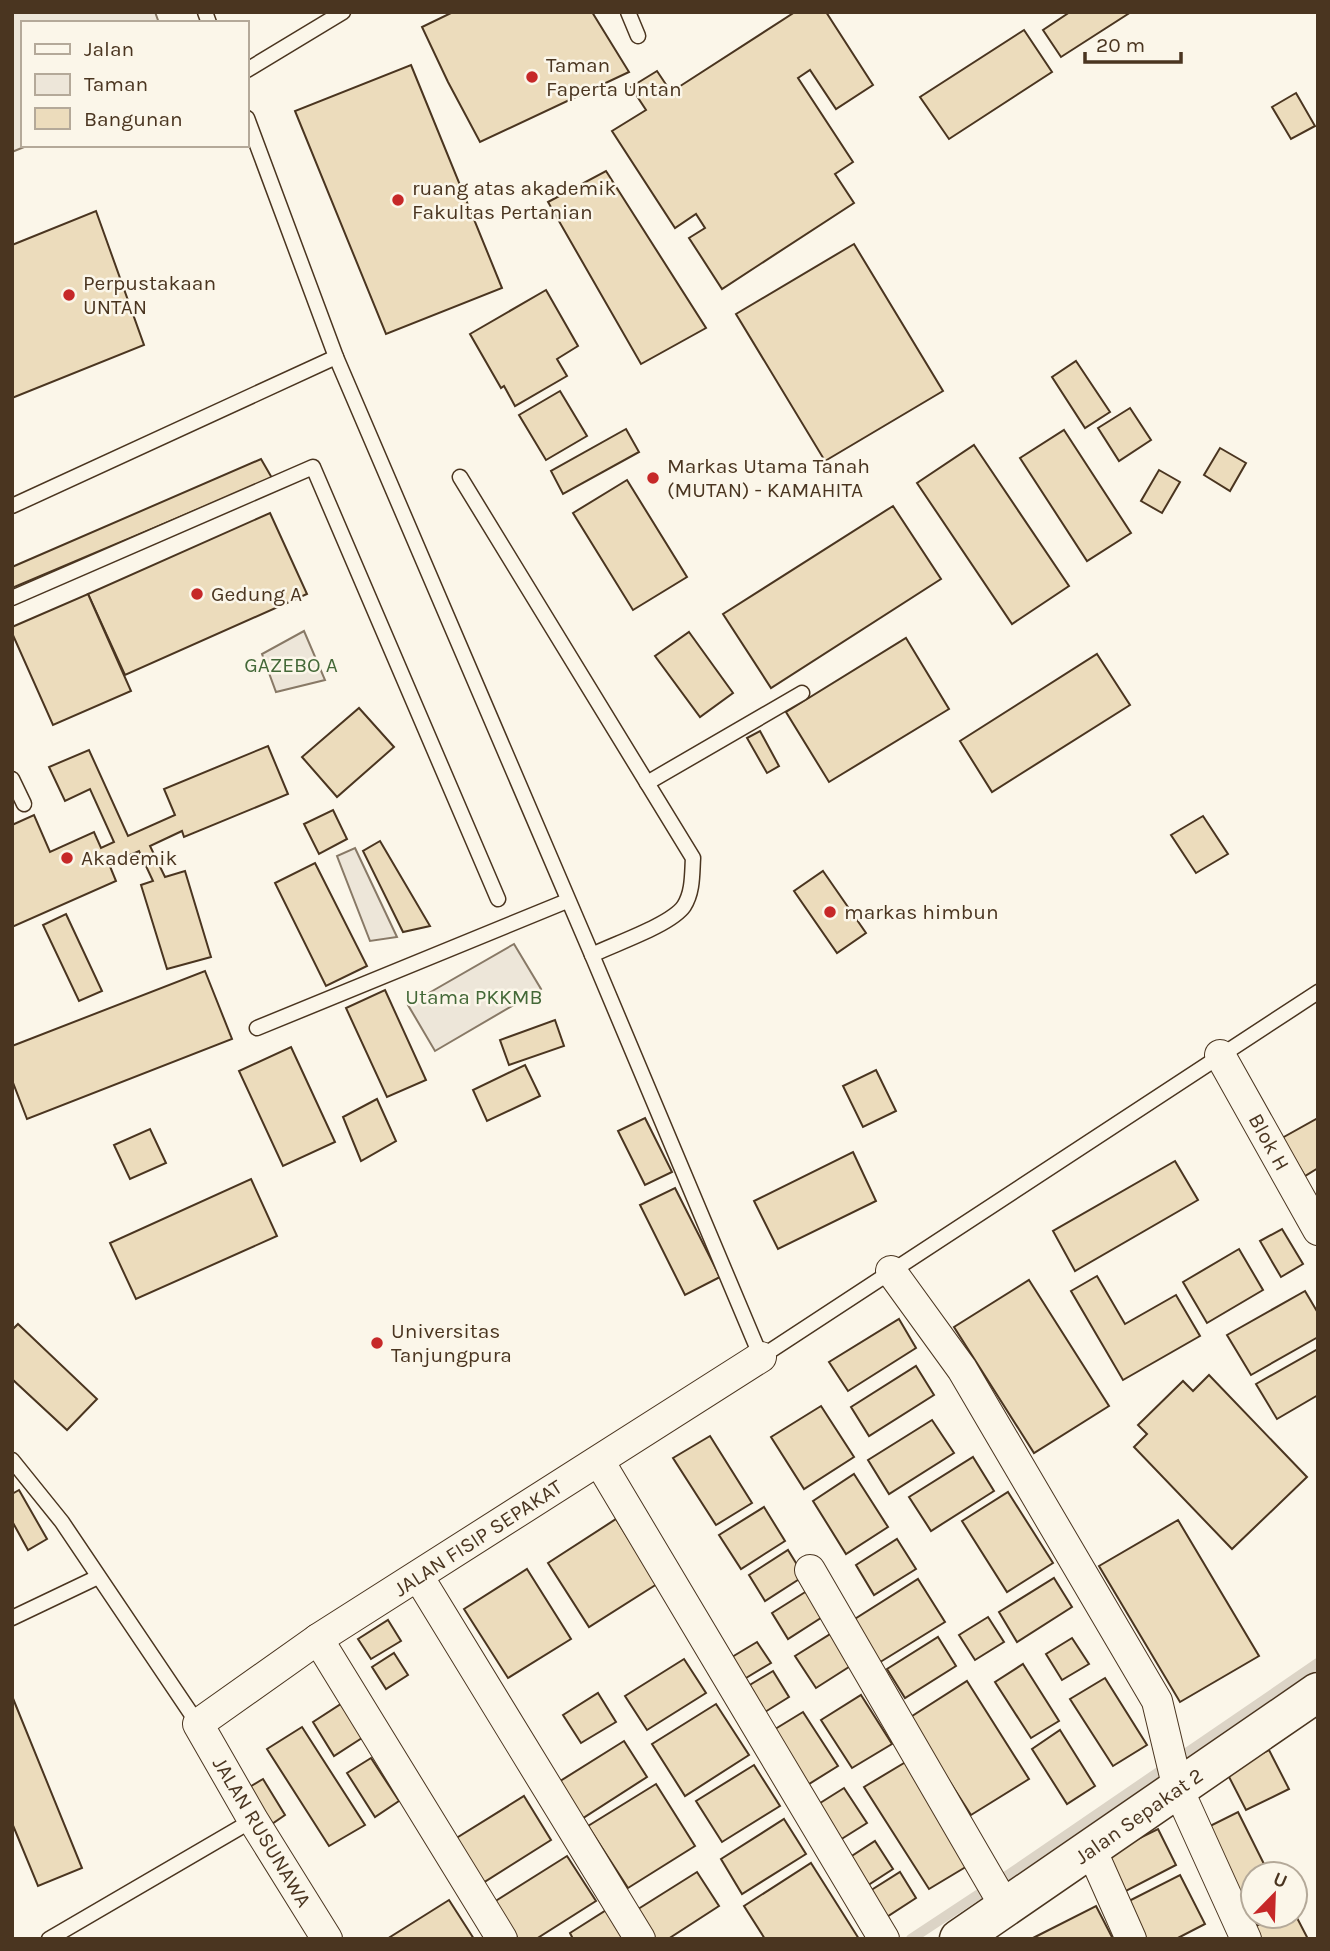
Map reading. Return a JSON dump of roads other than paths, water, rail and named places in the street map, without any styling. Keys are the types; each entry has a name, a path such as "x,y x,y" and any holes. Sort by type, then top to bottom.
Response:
{"street":[{"name":"Blok H","path":"1220,1055 1318,1230"},
{"path":"891,1271 962,1369 1157,1701 1174,1774 1247,1939"},
{"name":"JALAN FISIP SEPAKAT","path":"198,1724 318,1639 761,1357"},
{"path":"598,1461 880,1932"},
{"path":"810,1570 1003,1901"},
{"path":"418,1576 640,1939"},
{"path":"318,1639 502,1939"},
{"name":"Jalan Sepakat 2","path":"959,1939 1003,1901 1091,1849 1174,1774 1318,1692"},
{"name":"JALAN RUSUNAWA","path":"198,1724 253,1821 327,1939"},
{"path":"1091,1849 1131,1939"}],"lane":[{"path":"248,69 343,12"},
{"path":"628,12 638,36"},
{"path":"248,121 336,357 761,1357 1318,992"},
{"path":"12,506 336,357"},
{"path":"12,598 313,467 499,899"},
{"path":"460,477 693,858 691,888 684,905 674,918 592,955"},
{"path":"647,783 802,693"},
{"path":"12,779 24,804"},
{"path":"257,1028 567,901"},
{"path":"12,1460 62,1522 198,1724"},
{"path":"12,1618 98,1577"},
{"path":"49,1939 253,1821"}],"waterway":[{"path":"911,1939 1318,1663"}],"place":[{"name":"Taman Faperta Untan","path":"532,77"},
{"name":"ruang atas akademik Fakultas Pertanian","path":"398,200"},
{"name":"Perpustakaan UNTAN","path":"69,295"},
{"name":"Markas Utama Tanah (MUTAN) - KAMAHITA","path":"653,478"},
{"name":"Gedung A","path":"197,594"},
{"name":"Akademik","path":"67,858"},
{"name":"markas himbun","path":"830,912"},
{"name":"Universitas Tanjungpura","path":"377,1343"}],"park label":[{"name":"GAZEBO A","path":"291,665"},
{"name":"Utama PKKMB","path":"474,997"}]}
